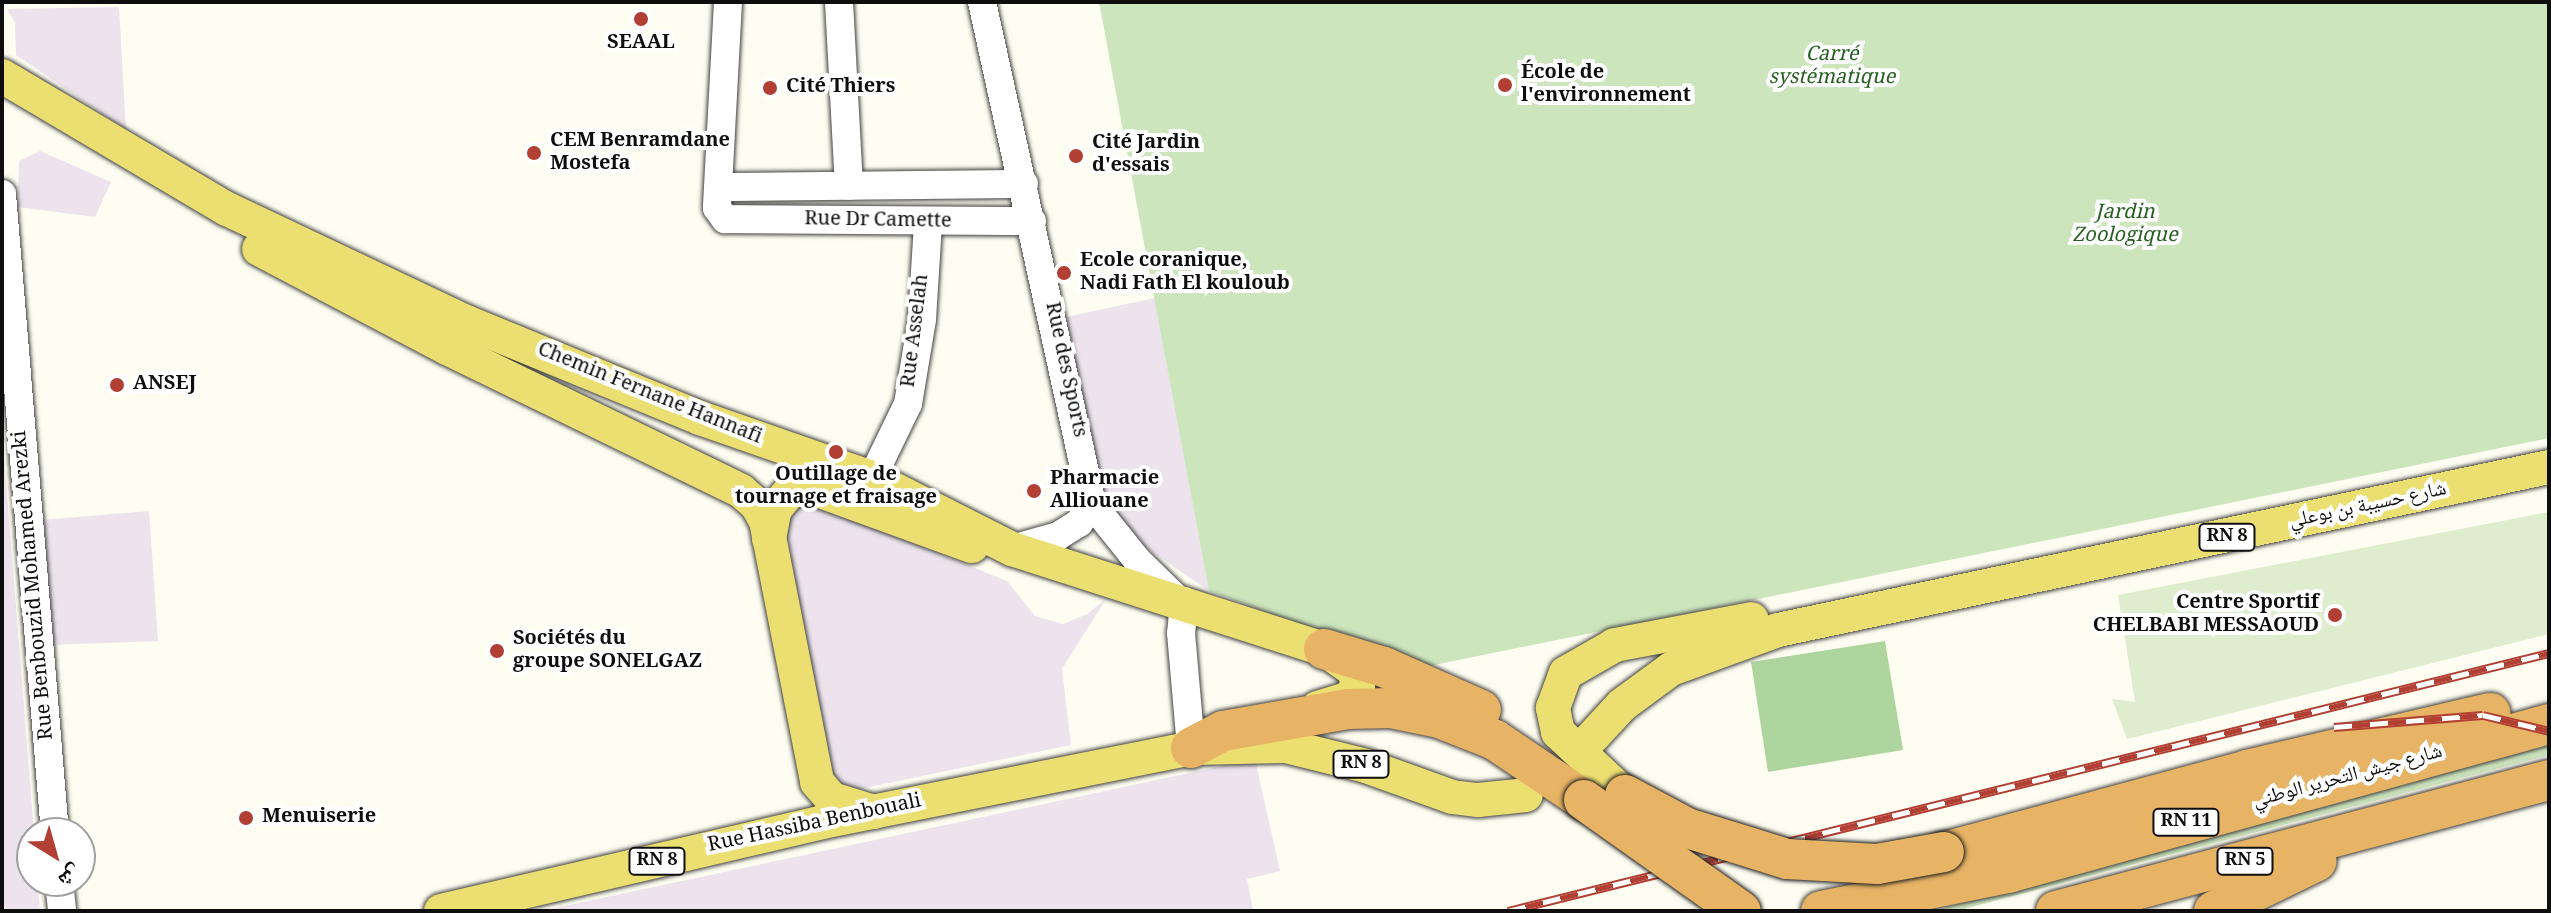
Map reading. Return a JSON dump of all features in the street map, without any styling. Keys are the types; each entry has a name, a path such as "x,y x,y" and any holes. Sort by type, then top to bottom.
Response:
{"highway":[{"path":"1324,649 1384,667 1501,719 1625,795 1697,832 1787,859 1877,864 1944,852 2247,770 2549,700"},
{"path":"1191,748 1223,731 1310,715 1390,708 1439,718 1514,751 1741,911"},
{"name":"شارع جيش التحرير الوطني","path":"1821,911 2008,873 2549,724"},
{"name":"RN 5","path":"2056,911 2549,780"},
{"path":"2214,911 2434,810"}],"main road":[{"name":"Chemin Fernane Hannafi","path":"2,76 227,209 466,322 700,418 872,478 1012,549 1180,599 1324,649 1354,670 1358,685 1350,698 1325,704 1310,715"},
{"name":"Chemin Fernane Hannafi","path":"2,102 185,210 447,348 741,491 757,505 769,539 817,782 832,799 874,812"},
{"name":"شارع حسيبة بن بوعلي","path":"1903,601 2549,467"},
{"path":"769,539 775,509 791,490 815,489 978,548 1012,549"},
{"path":"1585,745 1639,691 1684,661 1778,630 1903,601"},
{"path":"1625,795 1558,732 1555,695 1575,664 1615,645 1813,607 1903,601"},
{"name":"RN 8","path":"1191,748 1286,746 1366,766 1452,797 1489,800 1526,795"},
{"name":"Rue Hassiba Benbouali","path":"441,911 874,812 1191,748"}],"street":[{"path":"728,2 720,187 1024,184"},
{"path":"839,2 849,186"},
{"name":"Rue des Sports","path":"982,2 1092,504"},
{"name":"Rue Dr Camette","path":"720,187 717,208 725,219 928,224 1032,221"},
{"name":"Rue Benbouzid Mohamed Arezki","path":"2,194 54,817"},
{"name":"Rue Asselah","path":"872,478 908,404 922,319 928,224"},
{"path":"1012,549 1058,536 1079,523 1092,504 1137,560 1180,599 1191,748"}],"shaded area":[{"path":"119,7 126,130 16,55 15,23 7,9"},
{"path":"40,151 111,182 95,217 18,207 19,161"},
{"path":"1155,298 1209,591 1144,546 1102,499 1066,317"},
{"path":"2,431 33,817 16,817 16,897 39,897 40,911 2,911"},
{"path":"802,499 1007,581 1035,616 1063,624 1087,614 1106,599 1062,669 1071,745 855,790 843,786 825,761 784,515"},
{"path":"149,511 158,641 50,645 41,520"},
{"path":"1255,759 1280,871 1247,879 1253,911 541,911"}],"green space":[{"path":"1099,2 2549,2 2549,438 1419,668 1209,591"},
{"name":"Centre Sportif CHELBABI MESSAOUD","path":"2549,512 2549,634 2127,739 2112,699 2135,702 2118,595"},
{"path":"1885,641 1903,750 1768,772 1751,662"},
{"path":"2549,745 2549,755 1956,911 1933,911"}],"railway":[{"path":"1508,911 2549,653"},
{"path":"2334,727 2483,715 2549,731"}],"place":[{"name":"SEAAL","path":"641,19"},
{"name":"École de l'environnement","path":"1505,85"},
{"name":"Cité Thiers","path":"770,88"},
{"name":"CEM Benramdane Mostefa","path":"534,153"},
{"name":"Cité Jardin d'essais","path":"1076,156"},
{"name":"Ecole coranique, Nadi Fath El kouloub","path":"1064,273"},
{"name":"ANSEJ","path":"117,385"},
{"name":"Outillage de tournage et fraisage","path":"836,452"},
{"name":"Pharmacie Alliouane","path":"1034,491"},
{"name":"Centre Sportif CHELBABI MESSAOUD","path":"2335,615"},
{"name":"Sociétés du groupe SONELGAZ","path":"497,651"},
{"name":"Menuiserie","path":"246,818"}],"park label":[{"name":"Carré systématique","path":"1832,68"},
{"name":"Jardin Zoologique","path":"2125,226"}]}
